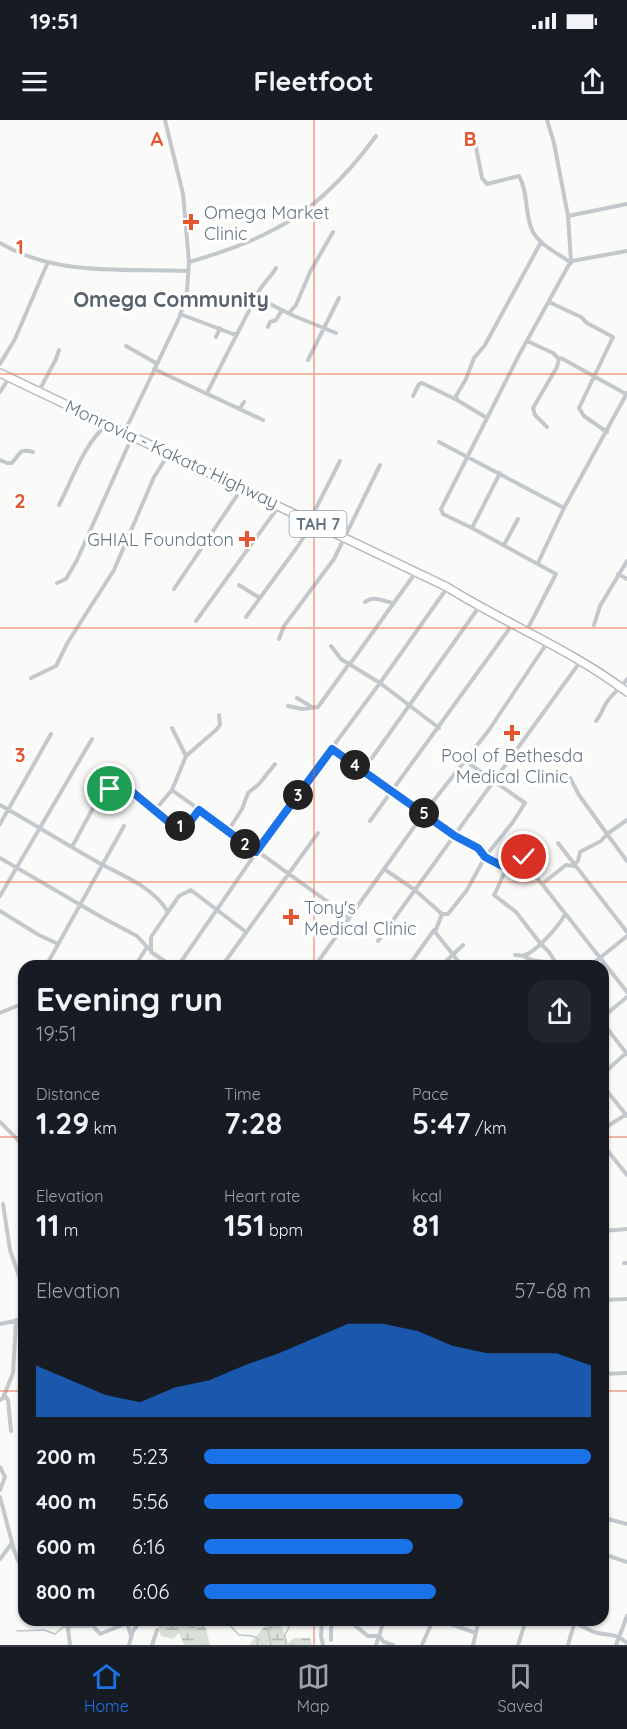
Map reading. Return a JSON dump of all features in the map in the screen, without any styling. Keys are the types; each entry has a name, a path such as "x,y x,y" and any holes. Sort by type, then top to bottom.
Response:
{"highway":[{"name":"Monrovia - Kakata Highway","path":"0,373 345,536 447,587 479,607 581,662 624,690"}],"street":[{"path":"124,432 186,297 189,262 183,194 165,120"},
{"path":"527,631 556,575 538,563 443,514 441,509 527,341 571,262 568,216 554,142 547,120"},
{"path":"189,262 231,249 280,225 335,184 376,136"},
{"path":"474,137 484,182 519,176 525,190 532,231 541,242 571,262 627,251"},
{"path":"568,216 627,204"},
{"path":"289,313 333,232"},
{"path":"457,400 456,396 474,358 485,345 541,242"},
{"path":"0,243 20,253 48,262 87,270 188,271"},
{"path":"0,363 15,339 48,262"},
{"path":"207,393 264,282 271,278 276,268"},
{"path":"256,297 336,333"},
{"path":"308,360 339,298"},
{"path":"549,302 581,317 587,323 614,337 582,402 580,411 607,432"},
{"path":"268,327 282,310"},
{"path":"180,314 236,334"},
{"path":"216,337 220,328"},
{"path":"527,341 627,393 564,508 538,563"},
{"path":"126,346 156,363"},
{"path":"39,392 59,350"},
{"path":"547,427 535,415 533,408 557,367 559,359"},
{"path":"154,369 263,420"},
{"path":"0,392 9,377"},
{"path":"413,396 419,384 422,383 487,418"},
{"path":"240,408 244,402"},
{"path":"58,505 91,444 100,430 107,425"},
{"path":"57,583 66,579 76,561 132,437"},
{"path":"439,442 564,508"},
{"path":"0,460 12,463 19,452 23,450 33,452"},
{"path":"31,678 56,666 68,642 114,570 154,477 168,454"},
{"path":"246,617 298,546 340,461"},
{"path":"279,639 284,626 333,559 380,465"},
{"path":"472,528 500,473"},
{"path":"174,590 242,488"},
{"path":"196,621 279,505"},
{"path":"504,545 518,519"},
{"path":"594,625 600,606 627,561"},
{"path":"288,706 302,709 322,703 416,572"},
{"path":"618,574 627,579"},
{"path":"239,585 260,598"},
{"path":"182,960 256,852 380,684 447,587"},
{"path":"365,602 378,598 392,603"},
{"path":"372,758 479,607"},
{"path":"370,821 512,625"},
{"path":"319,960 424,813 489,730 548,643"},
{"path":"331,646 341,659 380,684 439,728"},
{"path":"378,941 581,662"},
{"path":"596,721 603,713 604,705 616,691 624,690 627,679"},
{"path":"297,698 312,707"},
{"path":"155,810 172,790 186,756 220,725 219,715"},
{"path":"172,728 186,756"},
{"path":"0,824 51,734"},
{"path":"0,896 92,739"},
{"path":"332,749 455,836 478,848 485,857 508,869"},
{"path":"384,869 415,890 442,914 448,914 467,890 485,857 525,803 464,760"},
{"path":"228,831 242,809 248,793 275,764"},
{"path":"569,776 579,795 627,861"},
{"path":"72,847 100,795 124,785 171,824 187,826"},
{"path":"172,790 349,917"},
{"path":"0,805 127,876 163,904 168,912"},
{"path":"180,837 199,810"},
{"path":"575,865 581,856 580,852 601,841 627,820"},
{"path":"49,960 124,826"},
{"path":"226,960 318,833"},
{"path":"558,843 627,934 598,960"},
{"path":"529,850 524,857 508,869 494,895 516,912 554,960"},
{"path":"0,858 137,936 151,952 163,960"},
{"path":"542,884 566,865 575,865"},
{"path":"536,877 600,958"},
{"path":"151,952 151,937 179,896 191,890 246,932"},
{"path":"0,911 58,944"},
{"path":"413,960 436,928 442,914"},
{"path":"523,956 561,922 565,914"},
{"path":"436,928 438,936 457,960"},
{"path":"449,960 463,945"},
{"path":"139,960 147,947"},
{"path":"515,955 532,960"},
{"path":"609,969 627,992"},
{"path":"609,1012 627,997"},
{"path":"0,1013 18,1006"},
{"path":"609,1030 627,1053 609,1069"},
{"path":"609,1093 627,1115 609,1126"},
{"path":"0,1122 18,1140"},
{"path":"609,1152 627,1175"},
{"path":"3,1204 10,1250 18,1273"},
{"path":"609,1230 627,1229"},
{"path":"609,1300 627,1299"},
{"path":"0,1324 16,1320 13,1373 0,1400"},
{"path":"609,1374 627,1373"},
{"path":"4,1395 8,1400 11,1431"},
{"path":"0,1467 5,1477 0,1490"},
{"path":"0,1497 17,1559"},
{"path":"609,1519 627,1524"},
{"path":"0,1559 12,1542"},
{"path":"609,1556 627,1562"},
{"path":"616,1645 625,1628 627,1616"},
{"path":"68,1626 70,1645"},
{"path":"93,1626 100,1634 120,1626"},
{"path":"128,1626 131,1635"},
{"path":"129,1645 131,1635 137,1626"},
{"path":"320,1626 323,1645"},
{"path":"331,1640 333,1626"},
{"path":"355,1626 368,1636 379,1636"},
{"path":"376,1645 382,1626"},
{"path":"422,1645 430,1626"},
{"path":"457,1626 476,1633"},
{"path":"473,1645 477,1626"},
{"path":"518,1645 524,1626"},
{"path":"568,1645 574,1626"},
{"path":"584,1626 595,1632 619,1636 627,1643"},
{"path":"152,1645 157,1630"},
{"path":"379,1636 384,1642 393,1645"},
{"path":"153,1638 158,1645"}],"green space":[{"path":"158,1626 205,1626 210,1645 184,1645 179,1633 173,1639 161,1636"},
{"path":"265,1626 281,1626 288,1643 294,1638 310,1638 312,1645 249,1645"}],"waterway":[{"path":"17,1631 44,1630 55,1634 63,1627 90,1626"},
{"path":"189,1626 192,1628 195,1626"},
{"path":"231,1626 239,1635 253,1636 258,1639 257,1645"},
{"path":"271,1645 268,1631 272,1626"},
{"path":"286,1645 285,1635 290,1626"}],"place":[{"name":"Omega Market Clinic","path":"191,222"},
{"name":"GHIAL Foundaton","path":"247,539"},
{"name":"Pool of Bethesda Medical Clinic","path":"512,733"},
{"name":"Tony's Medical Clinic","path":"291,917"}],"district":[{"name":"Omega Community","path":"171,299"}],"route":[{"path":"110,789 124,785 171,824 187,826 199,810 256,852 332,749 455,836 478,848 485,857 508,869 524,857"}]}
